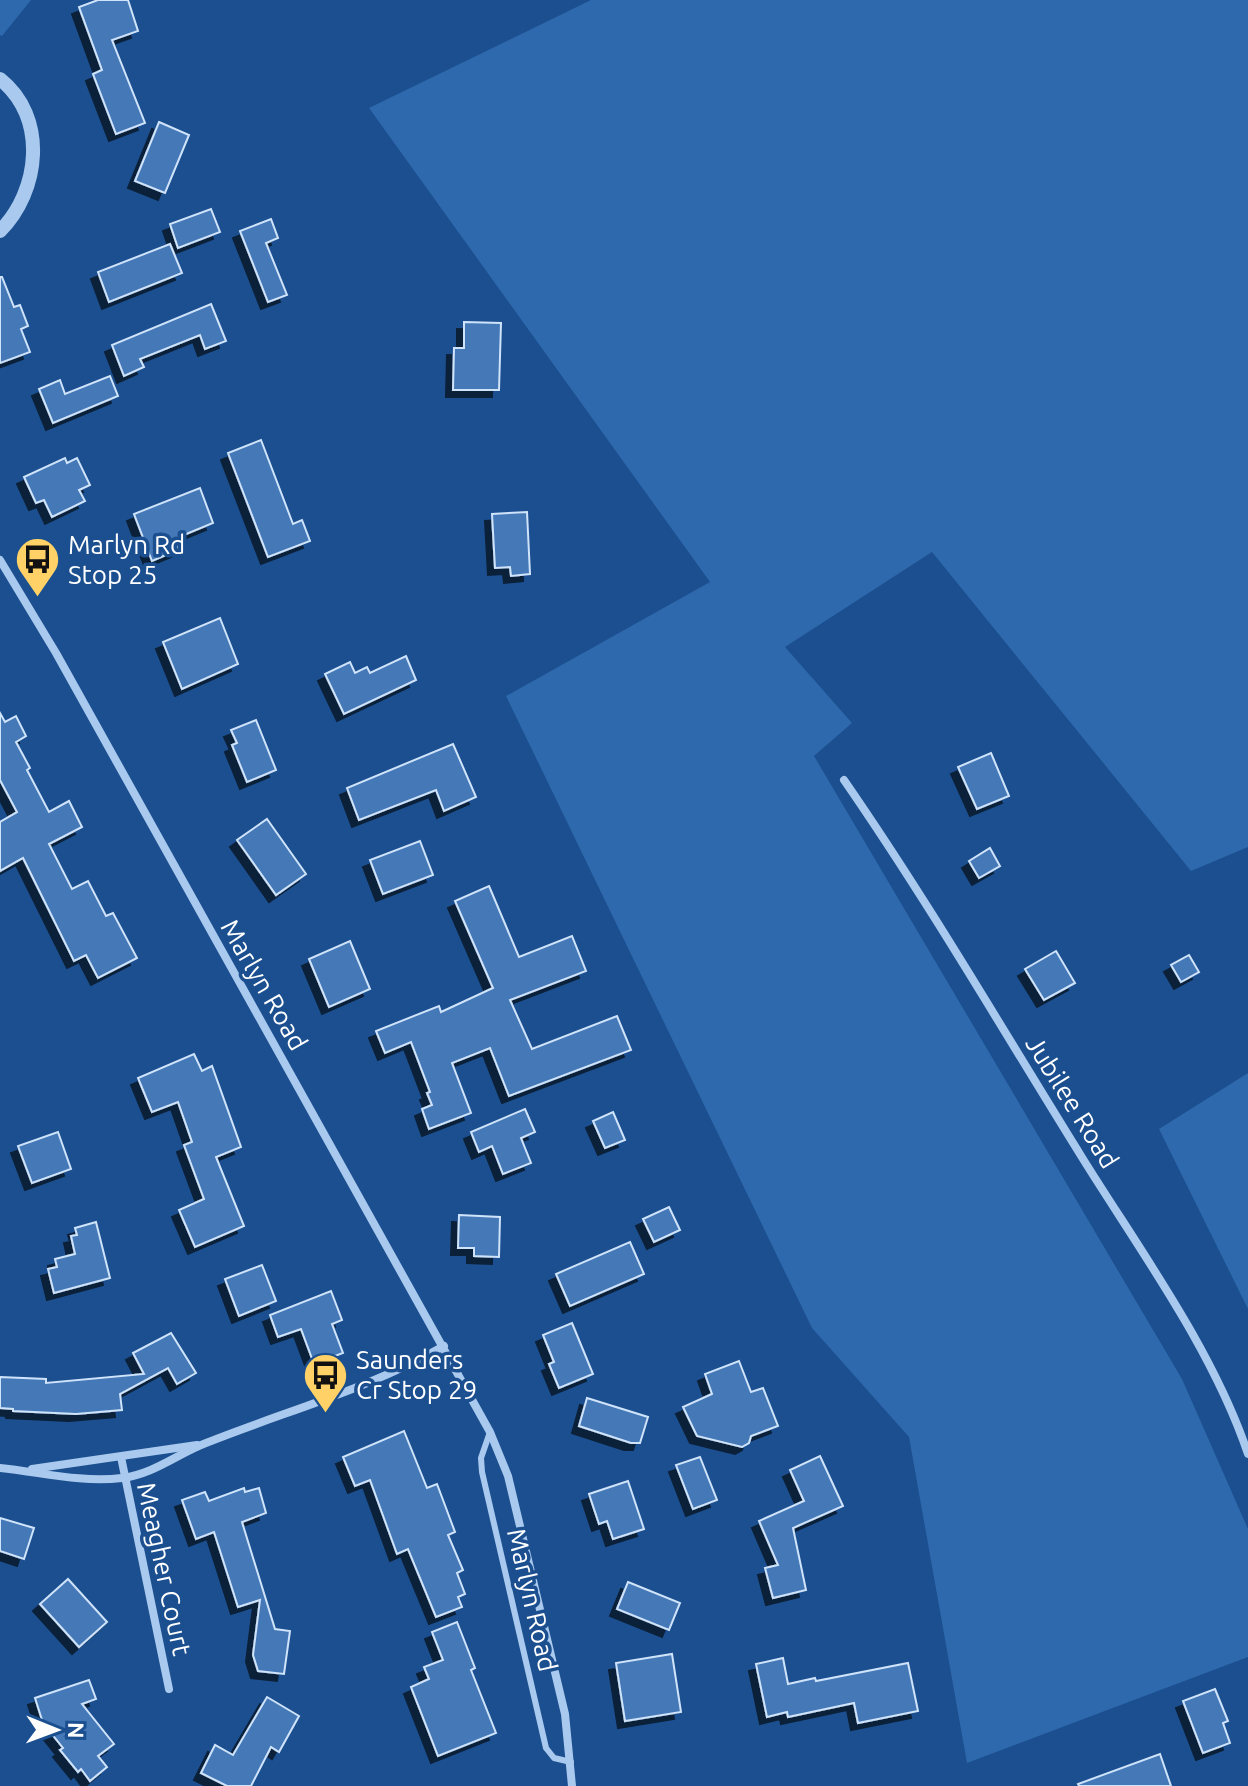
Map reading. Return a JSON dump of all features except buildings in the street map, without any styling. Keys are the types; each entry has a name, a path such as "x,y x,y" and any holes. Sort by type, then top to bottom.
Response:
{"street":[{"path":"0,79 18,97 27,114 32,131 33,154 31,178 23,198 12,219 0,231"},
{"name":"Marlyn Road","path":"0,560 56,653 490,1432 508,1476 565,1714 572,1786"},
{"name":"Jubilee Road","path":"844,780 904,866 1192,1334 1239,1427 1248,1454"},
{"path":"0,1468 89,1479 124,1478 157,1468 202,1445 367,1383 444,1346"},
{"path":"22,1470 202,1445"},
{"name":"Meagher Court","path":"121,1457 169,1689"}],"lane":[{"name":"Marlyn Road","path":"490,1432 481,1458 482,1472 546,1748 554,1758 571,1762"}],"shaded area":[{"path":"0,0 31,0 2,36 0,35"},
{"path":"591,0 1248,0 1248,847 1191,871 932,552 785,647 852,723 814,756 1182,1379 1248,1529 1248,1657 967,1763 909,1437 812,1328 506,696 710,582 369,108"},
{"path":"1248,1073 1248,1309 1159,1129"}],"place":[{"name":"Marlyn Rd Stop 25","path":"37,599"},
{"name":"Saunders Cr Stop 29","path":"325,1414"}]}
